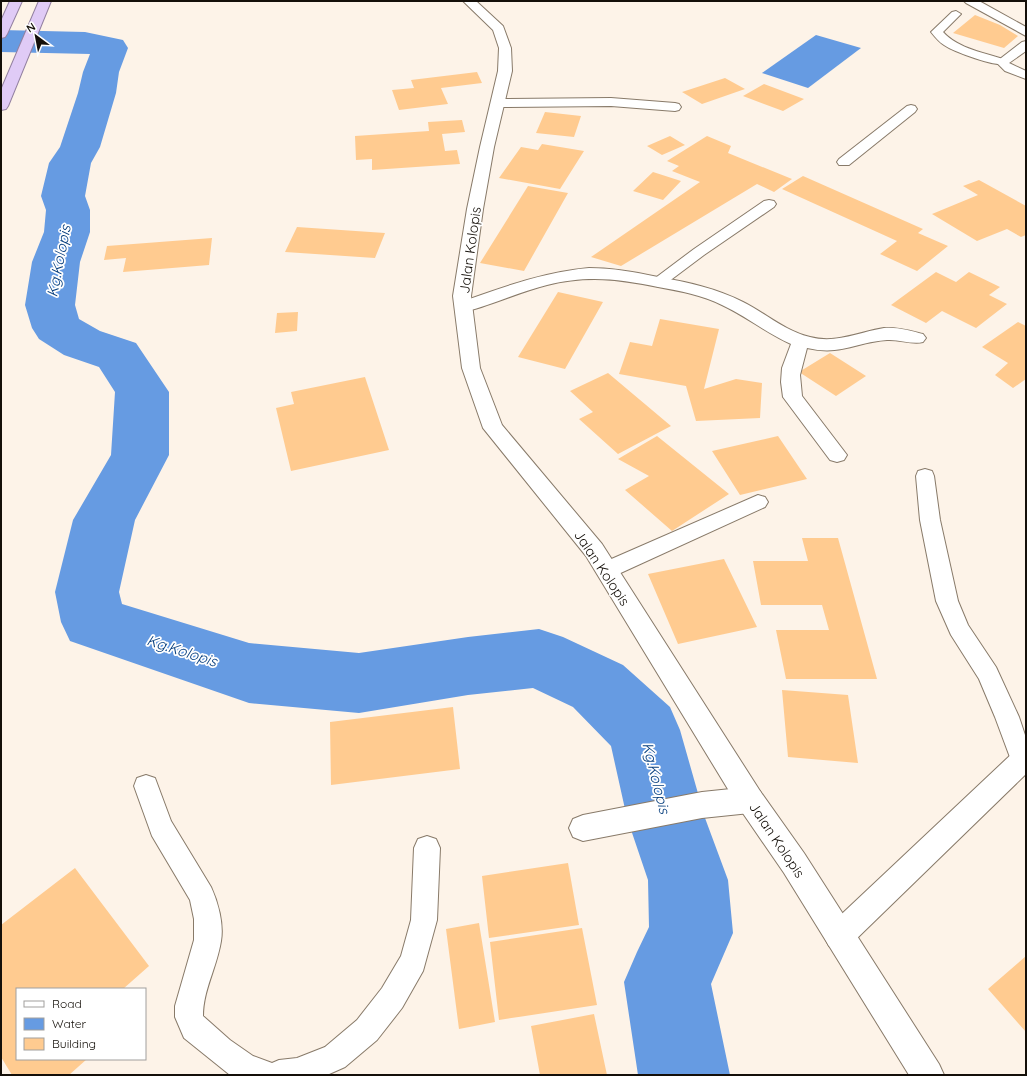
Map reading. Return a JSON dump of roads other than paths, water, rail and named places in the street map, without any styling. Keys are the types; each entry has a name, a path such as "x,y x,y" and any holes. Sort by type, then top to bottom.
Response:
{"highway":[{"path":"1,34 16,1"},
{"path":"1,106 45,1"}],"street":[{"name":"Jalan Kolopis","path":"469,1 499,29 505,48 505,71 475,209 462,296 471,368 493,428 594,550 750,800 794,863 928,1075"},
{"path":"970,1 1026,32"},
{"path":"1026,45 1002,62 1008,68 1026,75"},
{"path":"464,307 518,288 564,276 589,273 618,274 689,288 728,301 789,336 820,346 848,344 884,334 900,334 918,338"},
{"path":"801,341 791,369 790,386 793,397 837,455"},
{"path":"839,936 1024,759"},
{"path":"583,828 702,805 750,800"}],"lane":[{"path":"956,14 937,32 940,37 960,48 1002,62"},
{"path":"497,103 611,102 675,107"},
{"path":"844,162 911,109"},
{"path":"659,282 699,252 769,204"},
{"path":"925,476 930,520 947,601 959,629 988,674 1024,759"},
{"path":"607,570 758,502"},
{"path":"146,786 161,827 202,896 207,919 208,940 188,1006 189,1017 194,1028 220,1050 245,1068 265,1075"},
{"path":"279,1075 298,1073 335,1057 368,1030 392,998 413,961 424,920 426,848"}],"water":[{"path":"816,35 861,48 808,88 762,73"}],"waterway":[{"name":"Kg.Kolopis","path":"1,41 85,43 110,48 101,72 97,93 80,147 70,163 63,196 68,210 67,232 56,262 50,305 57,328 82,343 118,355 142,392 140,455 104,520 87,592 94,622 249,673 359,683 468,666 539,658 598,686 644,730 666,818 688,880 691,933 667,982 684,1075"}]}
